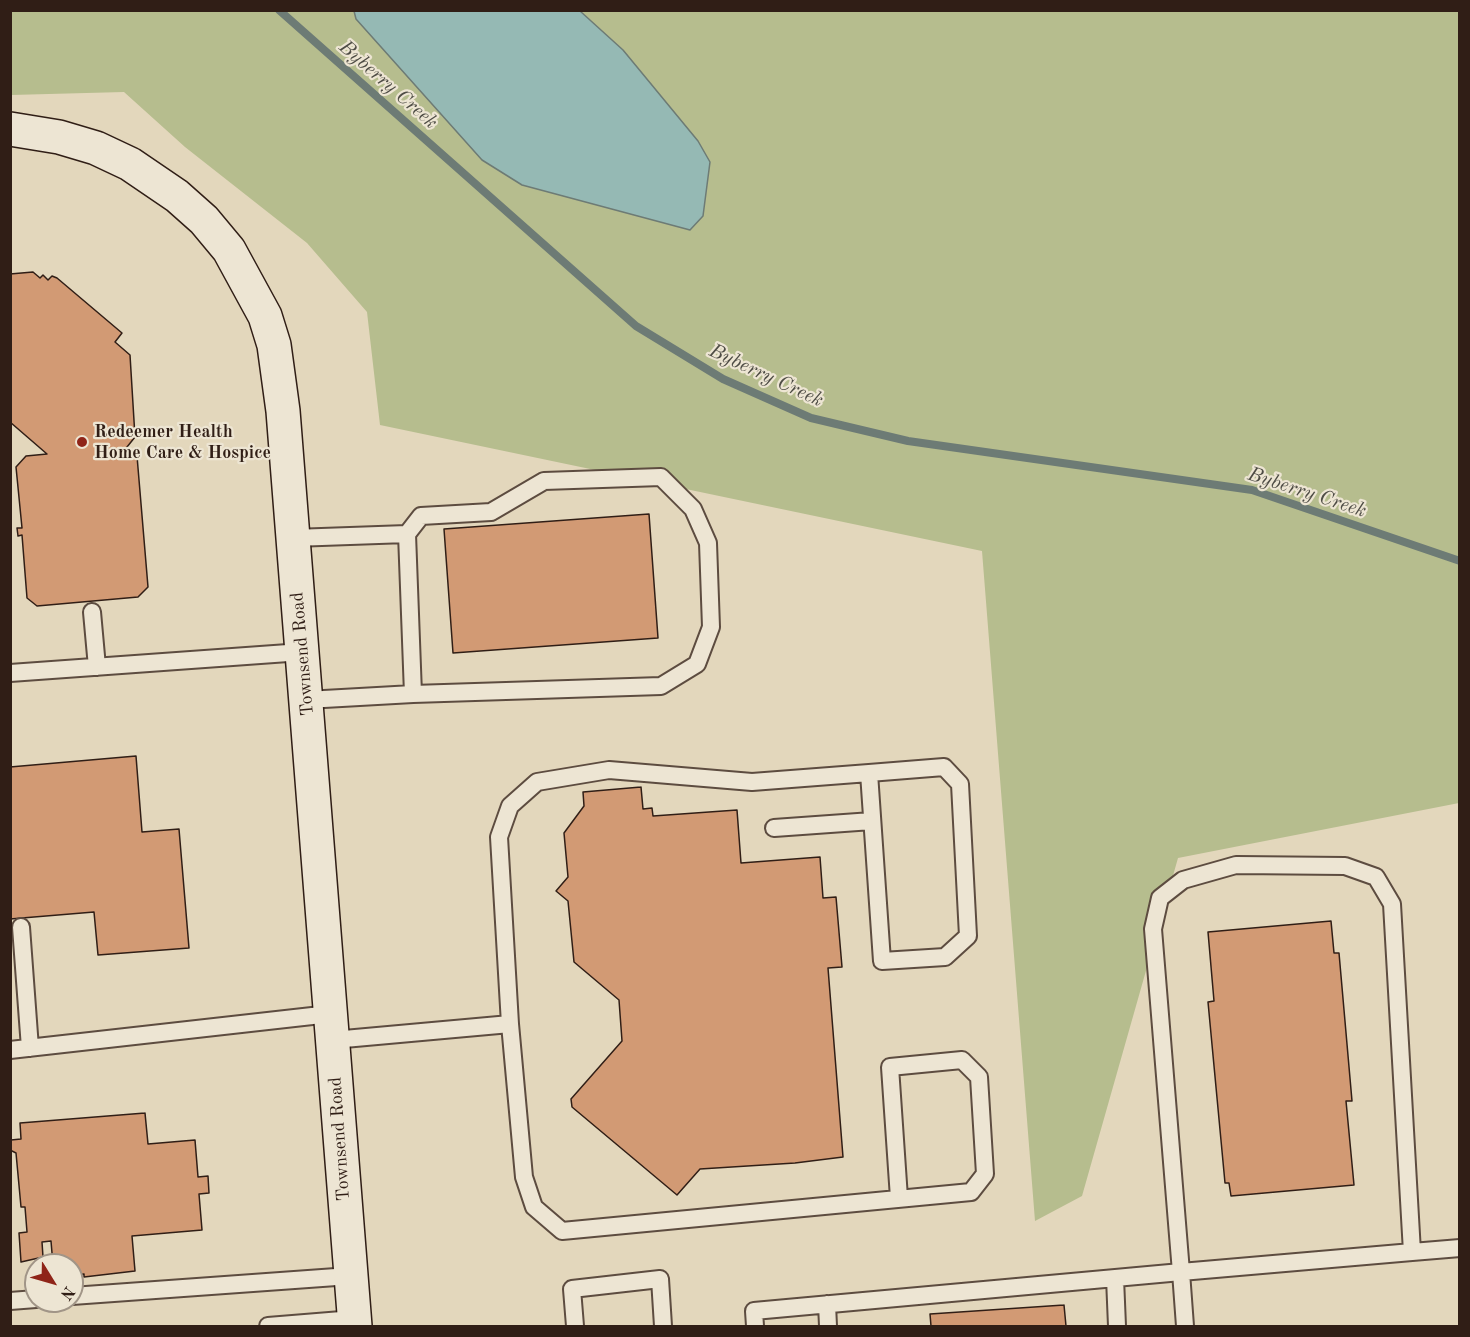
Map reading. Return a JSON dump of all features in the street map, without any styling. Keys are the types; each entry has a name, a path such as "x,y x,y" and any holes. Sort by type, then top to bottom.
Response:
{"street":[{"name":"Townsend Road","path":"10,129 59,136 96,148 130,164 177,196 204,220 229,250 265,316 274,345 283,411 354,1323"}],"lane":[{"path":"306,700 661,686 697,664 711,627 708,543 693,509 661,477 544,481 491,512 421,516 407,534 413,694"},
{"path":"293,538 407,534"},
{"path":"92,612 97,667"},
{"path":"10,673 302,652"},
{"path":"869,773 882,961 945,957 968,936 960,784 944,767 752,782 609,770 537,782 510,806 499,837 510,1024 524,1177 534,1207 562,1232 971,1192 985,1174 979,1077 962,1060 890,1067 899,1198"},
{"path":"774,828 872,821"},
{"path":"1185,1326 1153,929 1161,898 1183,880 1236,865 1345,866 1376,877 1392,904 1412,1252"},
{"path":"21,927 30,1048"},
{"path":"10,1050 331,1027 510,1024"},
{"path":"755,1326 754,1311 1460,1248"},
{"path":"84,1295 350,1276"},
{"path":"1115,1278 1117,1326"},
{"path":"575,1326 572,1289 660,1279 663,1326"},
{"path":"827,1304 828,1326"},
{"path":"268,1326 354,1323"}],"green space":[{"path":"10,11 1459,11 1459,803 1178,858 1082,1196 1035,1221 982,551 380,425 367,312 307,243 185,147 124,92 11,95"}],"water":[{"path":"354,11 580,11 623,50 698,141 710,162 703,216 690,230 522,185 482,160 356,19"}],"building":[{"name":"Redeemer Health Home Care & Hospice","path":"33,272 40,278 43,275 48,280 52,276 57,278 122,333 115,342 130,355 135,437 127,447 137,456 148,587 138,597 37,606 27,598 22,535 18,536 17,528 22,528 16,467 26,456 47,454 10,422 10,274"},
{"path":"649,514 658,638 453,653 444,529"},
{"path":"136,756 142,832 179,829 189,948 98,955 94,912 10,919 10,767"},
{"path":"641,787 643,809 652,808 653,816 737,810 741,863 820,857 823,898 836,897 842,967 828,968 843,1157 795,1163 700,1169 677,1195 572,1107 571,1099 622,1041 619,1000 574,962 568,901 556,891 568,877 564,833 584,806 583,792"},
{"path":"1331,921 1334,953 1339,953 1352,1101 1346,1101 1354,1185 1231,1196 1229,1183 1225,1183 1208,1002 1214,1001 1208,932"},
{"path":"145,1113 148,1144 195,1140 198,1177 208,1176 209,1193 199,1194 202,1230 132,1236 135,1271 84,1277 84,1253 52,1253 51,1241 42,1242 43,1253 24,1253 24,1261 21,1262 19,1233 27,1232 25,1207 21,1207 16,1153 10,1150 11,1140 21,1139 20,1123"},
{"path":"1064,1305 1066,1326 931,1326 930,1314"}],"waterway":[{"name":"Byberry Creek","path":"279,10 636,326 723,379 811,418 908,441 1252,490 1460,561"}],"place":[{"name":"Redeemer Health Home Care & Hospice","path":"82,442"}]}
